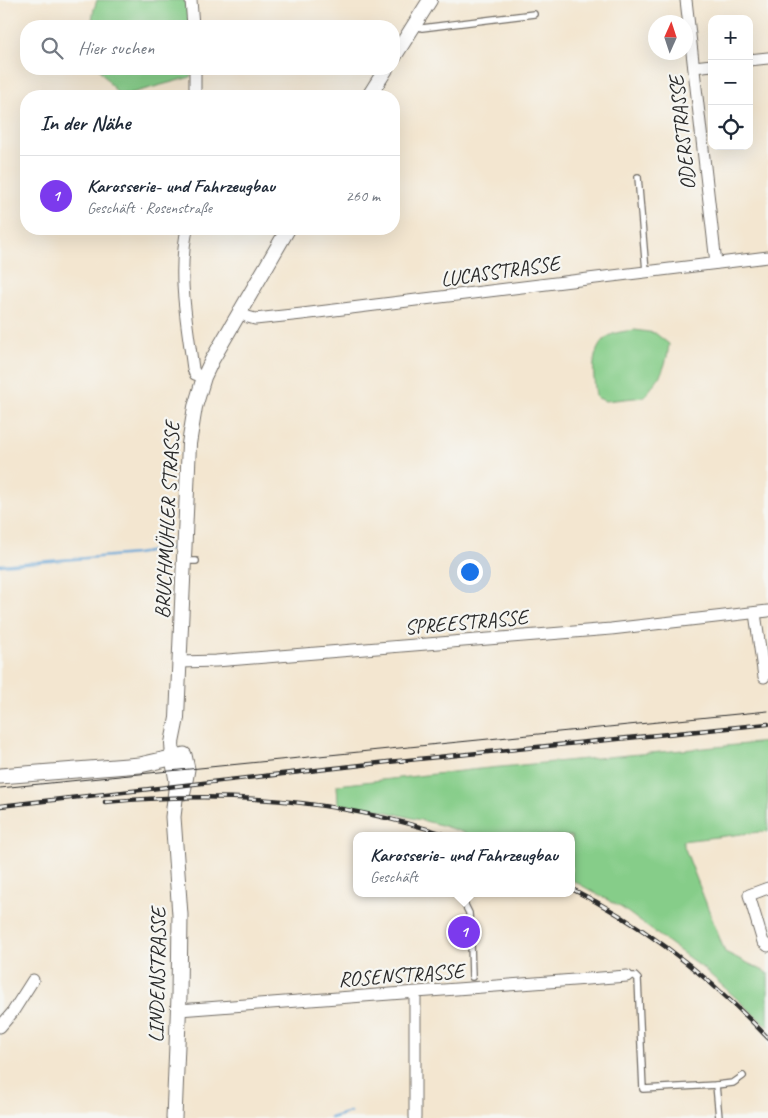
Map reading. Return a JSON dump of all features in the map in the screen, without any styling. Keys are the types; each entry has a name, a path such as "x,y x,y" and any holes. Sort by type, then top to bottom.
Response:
{"main road":[{"path":"0,776 140,765 178,756"},
{"name":"LINDENSTRASSE","path":"174,1118 179,1010 180,915 175,833 187,769 178,756"}],"street":[{"path":"191,0 193,20"},
{"path":"400,47 430,0"},
{"name":"ODERSTRASSE","path":"686,0 716,262"},
{"path":"753,60 768,58"},
{"path":"694,67 708,65"},
{"path":"195,75 195,90"},
{"path":"373,90 382,75"},
{"path":"185,235 182,273 188,333 193,369 196,374 204,377"},
{"name":"BRUCHMÜHLER STRASSE","path":"178,756 172,743 177,718 180,662 190,561 196,427 195,407 204,377 238,312 284,235"},
{"name":"LUCASSTRASSE","path":"238,312 255,319 768,257"},
{"name":"SPREESTRASSE","path":"180,662 216,661 611,629 768,611"},
{"path":"755,613 764,677"},
{"path":"768,888 749,895 763,942 768,946"},
{"name":"ROSENSTRASSE","path":"179,1010 627,976"},
{"path":"0,1027 12,1013 33,980"},
{"path":"414,1118 415,993"}],"lane":[{"path":"414,24 422,28 534,14"},
{"path":"638,177 646,271"},
{"path":"461,897 469,913 472,977"},
{"path":"465,937 471,943"},
{"path":"627,976 638,978 643,1089 733,1083 743,1076"},
{"path":"716,1085 719,1118"}],"green space":[{"path":"97,0 189,0 190,20 92,20"},
{"path":"104,75 191,75 191,77 143,90 115,90"},
{"path":"635,330 655,333 669,344 664,367 658,378 644,397 605,401 596,397 594,364 598,348 609,336"},
{"path":"768,742 768,831 682,841 725,952 768,973 768,1027 704,969 622,908 575,882 575,832 461,832 441,825 371,808 338,804 337,785 479,769"}],"waterway":[{"path":"0,565 136,554 172,548"},
{"path":"330,1118 350,1112"}],"tram line":[{"path":"0,788 768,711"}],"railway":[{"path":"0,806 388,762 768,724"},
{"path":"105,802 194,797 279,801 364,813 437,832"},
{"path":"575,891 626,919 676,955 724,995 768,1038"}],"place":[{"name":"Karosserie- und Fahrzeugbau","path":"464,932"}]}
